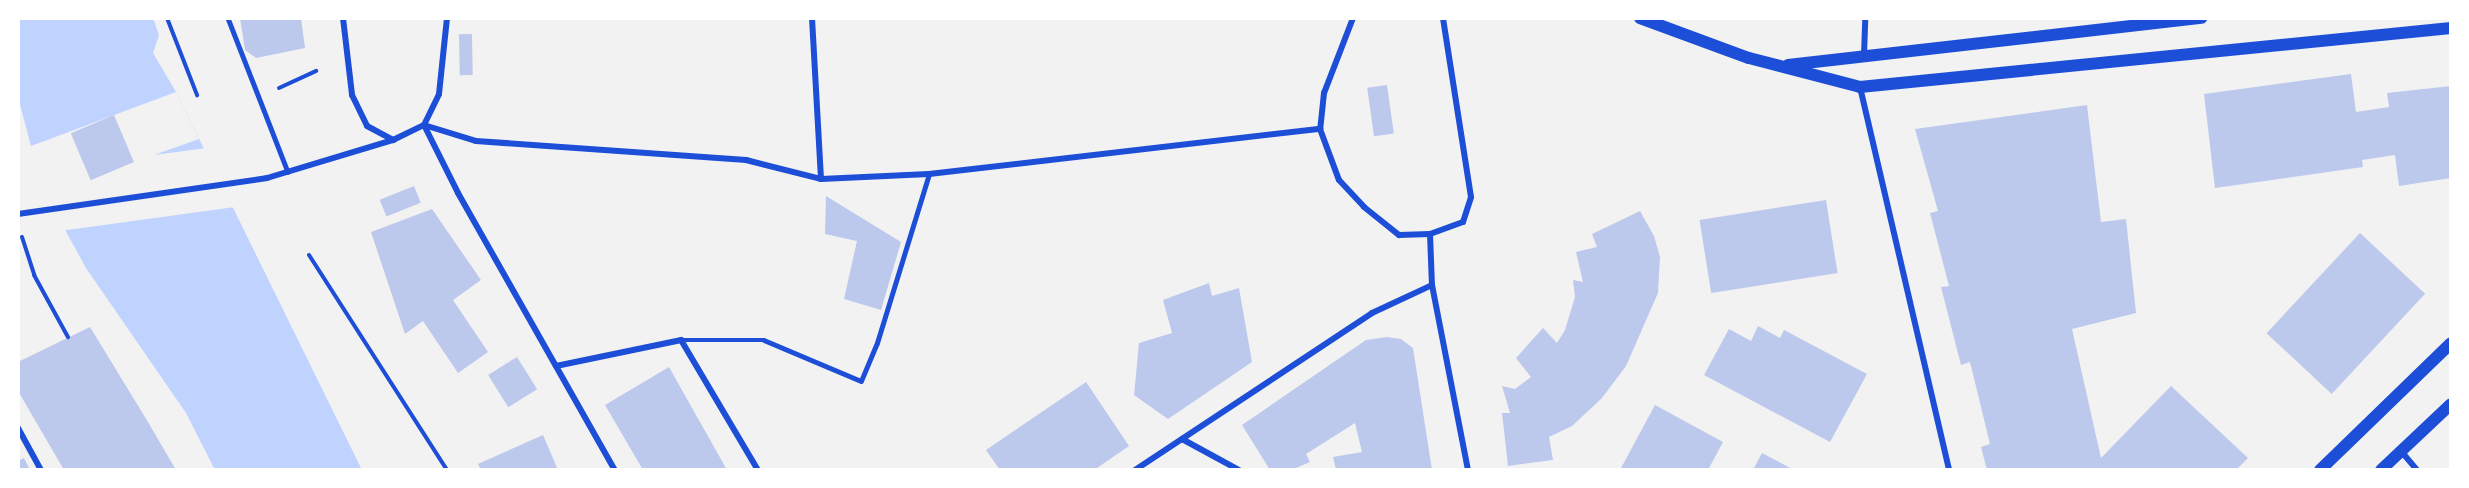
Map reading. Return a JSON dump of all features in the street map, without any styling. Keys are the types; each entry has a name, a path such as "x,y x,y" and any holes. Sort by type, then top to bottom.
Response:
{"main road":[{"path":"1640,18 1781,66 1860,87 2451,28"},
{"path":"1781,66 2201,18"},
{"path":"2320,470 2451,343"},
{"path":"2381,470 2451,404"}],"street":[{"path":"343,18 352,95 367,126 393,140"},
{"path":"21,213 267,178 393,140 424,125 439,94 447,18"},
{"path":"812,18 821,179"},
{"path":"1353,18 1324,93 1320,129 1339,180 1364,207 1400,235 1431,234 1462,222 1471,196 1443,18"},
{"path":"1864,55 1865,18"},
{"path":"1860,87 1948,470"},
{"path":"424,125 476,141 746,160 821,179 929,174 1320,129"},
{"path":"424,125 458,193 615,470"},
{"path":"1431,234 1432,285 1468,470"},
{"path":"1135,470 1372,313 1432,285"},
{"path":"556,366 681,340 758,470"},
{"path":"18,428 41,470"},
{"path":"1182,440 1239,470"},
{"path":"2401,452 2417,470"}],"lane":[{"path":"228,18 276,135 288,172"},
{"path":"681,340 764,340 861,381 877,343 929,174"}],"path":[{"path":"167,18 197,95"},
{"path":"273,91 316,71"},
{"path":"20,227 33,275 68,336"},
{"path":"309,255 447,470"}],"water":[{"path":"18,18 153,18 159,35 153,53 176,92 362,470 215,470 186,413 86,268 42,188 18,97"}],"pier":[{"path":"176,92 199,139 154,155 207,148 235,207 60,231 39,189 31,146"}],"building":[{"path":"240,18 301,18 305,48 256,58 245,50"},
{"path":"459,34 472,34 473,75 460,75"},
{"path":"2351,74 2356,112 2389,107 2387,93 2451,86 2451,178 2399,186 2395,155 2362,160 2363,167 2215,188 2204,94"},
{"path":"1387,85 1394,134 1374,136 1367,88"},
{"path":"2087,105 2101,222 2126,219 2136,313 2072,329 2101,458 2171,386 2248,458 2236,470 1987,470 1981,447 1990,444 1970,362 1961,365 1941,287 1949,286 1930,213 1938,211 1915,129"},
{"path":"114,115 134,162 91,180 71,133"},
{"path":"414,186 421,203 386,217 380,200"},
{"path":"826,196 901,242 881,310 844,299 857,241 825,234"},
{"path":"1826,200 1838,273 1711,293 1700,220"},
{"path":"432,209 481,280 453,300 488,352 458,373 423,321 405,334 371,232"},
{"path":"1640,211 1654,236 1660,257 1658,293 1626,366 1602,398 1572,426 1549,437 1553,460 1508,466 1502,413 1510,413 1502,386 1515,389 1531,377 1516,358 1543,328 1557,343 1565,330 1575,297 1573,280 1583,282 1576,252 1597,247 1592,234"},
{"path":"2360,233 2425,294 2332,394 2267,333"},
{"path":"1209,283 1212,296 1239,288 1252,362 1168,419 1134,395 1139,343 1172,333 1163,300"},
{"path":"1758,326 1780,338 1784,330 1867,374 1830,442 1704,375 1729,329 1751,341"},
{"path":"90,327 176,470 64,470 18,391 18,362"},
{"path":"1387,337 1401,339 1413,348 1432,470 1336,470 1333,457 1362,452 1355,423 1306,454 1310,462 1291,470 1270,470 1242,425 1366,340"},
{"path":"517,357 537,389 508,407 488,375"},
{"path":"669,367 727,470 643,470 605,405"},
{"path":"1086,382 1129,446 1094,470 1000,470 986,450"},
{"path":"1655,405 1723,442 1708,470 1620,470"},
{"path":"543,435 558,470 481,470 478,464"},
{"path":"1762,453 1794,470 1753,470"},
{"path":"24,458 30,470 18,470 18,461"}]}
